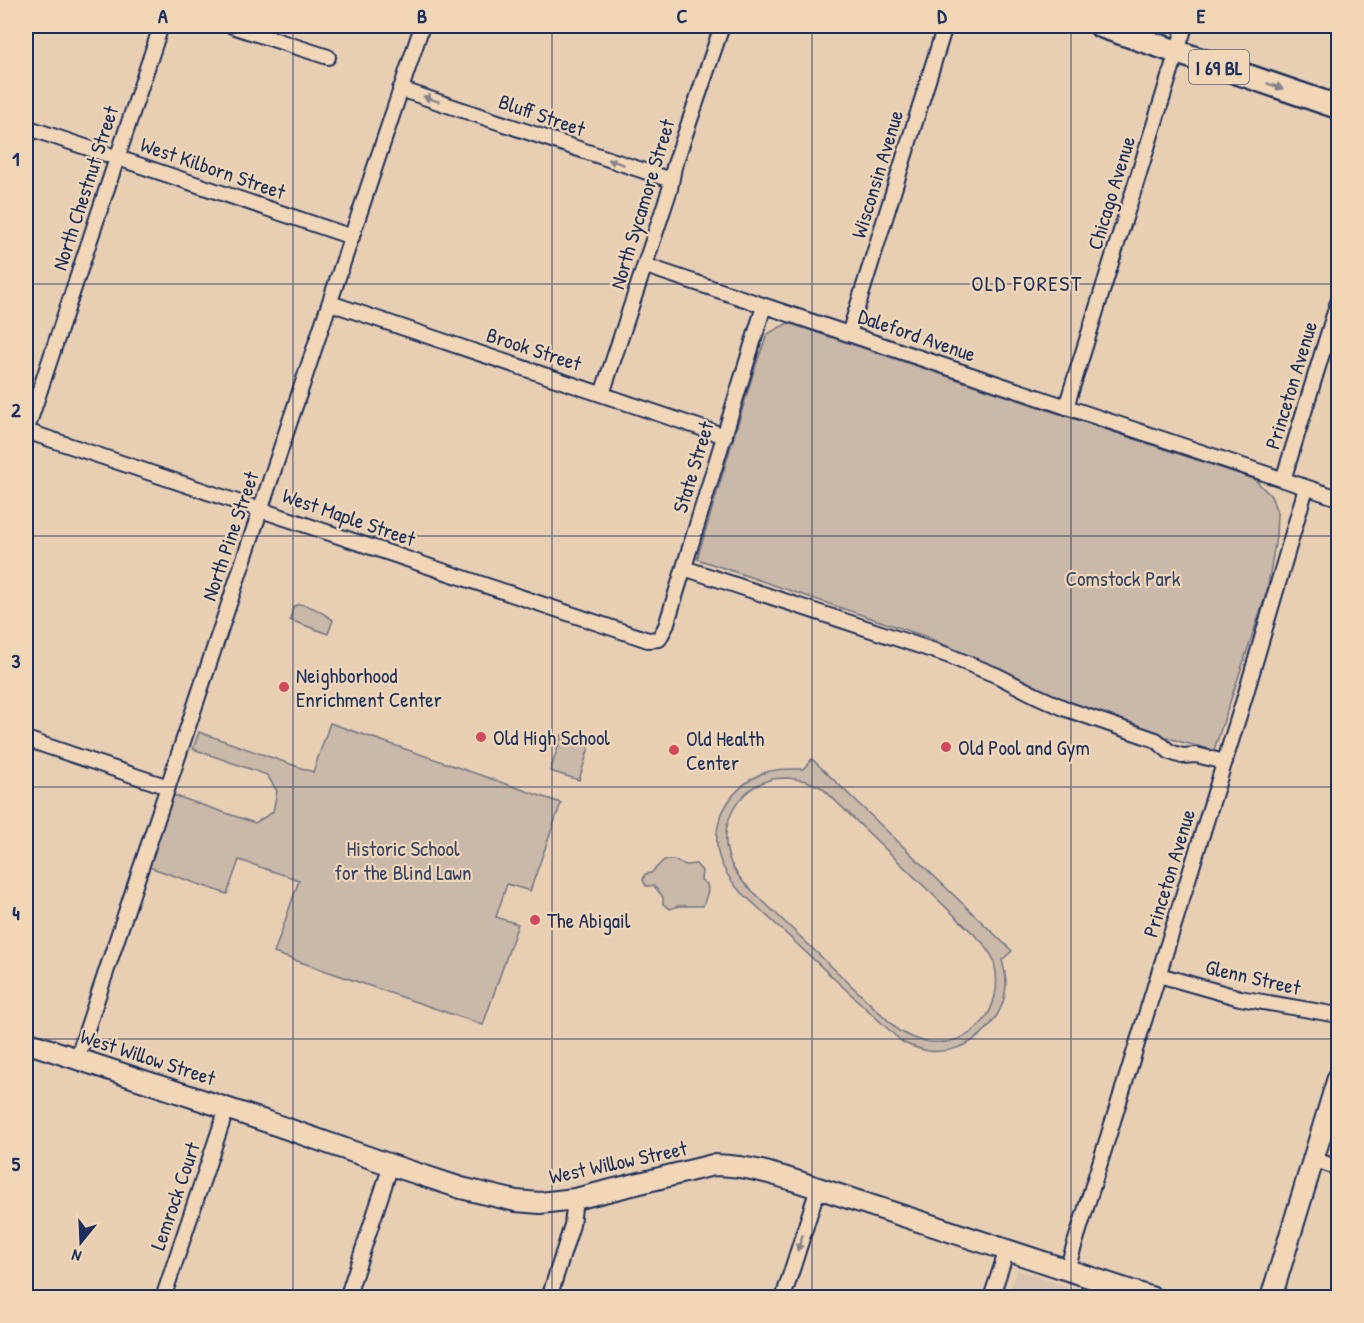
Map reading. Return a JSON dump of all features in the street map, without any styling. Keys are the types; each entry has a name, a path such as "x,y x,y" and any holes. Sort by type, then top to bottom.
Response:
{"main road":[{"name":"I 69 BL","path":"1101,26 1338,107"}],"street":[{"name":"North Chestnut Street","path":"26,431 161,26"},
{"path":"232,26 328,57"},
{"name":"North Pine Street","path":"77,1059 422,26"},
{"name":"North Sycamore Street","path":"602,394 646,266 670,189 674,167 722,26"},
{"name":"Wisconsin Avenue","path":"849,334 945,26"},
{"name":"Chicago Avenue","path":"1066,407 1185,26"},
{"name":"Bluff Street","path":"400,89 671,180"},
{"name":"West Kilborn Street","path":"26,127 352,237"},
{"name":"Daleford Avenue","path":"646,266 1338,498"},
{"name":"Princeton Avenue","path":"1283,480 1338,302"},
{"name":"Brook Street","path":"330,303 724,436"},
{"name":"State Street","path":"659,639 666,626 764,306"},
{"name":"West Maple Street","path":"26,431 648,640 659,639"},
{"name":"Princeton Avenue","path":"1067,1269 1225,762 1306,488"},
{"path":"684,568 947,655 998,676 1035,696 1066,709 1156,740 1170,752 1182,756 1196,754 1225,762"},
{"path":"26,739 168,787"},
{"name":"Glenn Street","path":"1159,975 1240,998 1338,1015"},
{"name":"West Willow Street","path":"26,1042 460,1188 516,1201 540,1203 575,1199 713,1165 744,1167 776,1174 1153,1298"},
{"path":"1271,1298 1338,1078"},
{"name":"Lemrock Court","path":"163,1298 227,1108"},
{"path":"1313,1159 1338,1168"},
{"path":"347,1298 391,1165"},
{"path":"783,1298 818,1188"},
{"path":"549,1298 572,1226 575,1199"},
{"path":"991,1298 1007,1250"}],"shaded area":[{"path":"1017,1270 1056,1283 1088,1297 1008,1297"}],"green space":[{"name":"Comstock Park","path":"788,323 1254,479 1271,496 1277,512 1276,537 1267,591 1214,750 1181,742 1078,706 927,637 697,559 767,334"},
{"path":"299,604 313,608 333,620 328,634 290,620 293,607"},
{"name":"Historic School for the Blind Lawn","path":"330,723 561,803 530,891 507,884 496,917 518,924 483,1025 274,953 299,880 239,860 227,894 146,866 170,794 255,823 273,812 277,791 267,775 193,749 199,732 313,772"},
{"path":"562,735 590,744 579,780 550,771"},
{"path":"812,759 1012,951 1002,960 1006,983 999,1011 982,1034 970,1042 943,1051 928,1051 902,1042 737,888 727,873 719,857 717,834 722,813 734,794 751,779 766,772 803,769","holes":["788,778 807,781 822,788 985,945 994,962 995,995 990,1010 972,1032 958,1039 943,1042 921,1040 899,1031 744,883 737,873 728,855 726,843 726,831 733,809 748,791 771,779"]},
{"path":"664,860 673,860 686,865 696,864 702,871 701,880 707,884 708,891 703,906 679,906 670,909 663,904 663,897 654,886 646,886 643,880 645,874 651,873"}],"place":[{"name":"Neighborhood Enrichment Center","path":"284,687"},
{"name":"Old High School","path":"481,737"},
{"name":"Old Pool and Gym","path":"946,747"},
{"name":"Old Health Center","path":"674,750"},
{"name":"The Abigail","path":"535,920"}],"district":[{"name":"OLD FOREST","path":"1027,283"}]}
